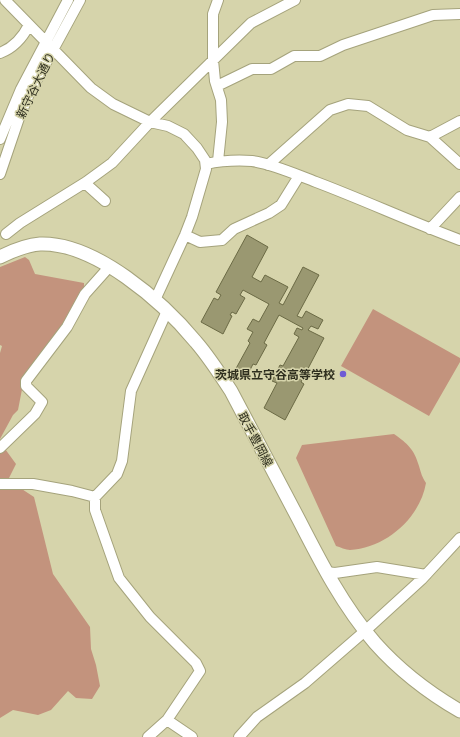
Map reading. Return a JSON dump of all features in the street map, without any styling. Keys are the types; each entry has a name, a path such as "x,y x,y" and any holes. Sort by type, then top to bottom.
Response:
{"main road":[{"name":"取手豊岡線","path":"0,257 30,246 41,244 71,248 110,266 134,282 167,311 196,342 231,391 326,572 365,631 376,645 406,673 426,689 460,711"}],"street":[{"path":"5,0 92,88 113,104 150,122 168,126 184,134 202,155 206,164 206,170 185,235 155,300"},
{"name":"新守谷大通り","path":"0,139 21,88 68,0"},
{"name":"新守谷大通り","path":"0,174 19,118 29,94 80,0"},
{"path":"218,0 213,14 213,60 221,100 222,122 218,161"},
{"path":"6,234 20,223 84,183 112,163 150,122 251,23 295,0"},
{"path":"217,86 252,69 271,69 294,56 320,56 343,45 433,15 460,14"},
{"path":"0,53 14,45 25,34 29,25"},
{"path":"268,165 330,110 348,104 368,106 407,130 430,137 460,164"},
{"path":"430,137 460,121"},
{"path":"206,164 218,161 251,161 268,165 350,195 460,240"},
{"path":"185,235 200,242 222,240 234,229 269,213 281,205 299,176"},
{"path":"84,183 105,201"},
{"path":"430,229 460,197"},
{"path":"0,448 35,414 42,402 26,386 26,382 67,326 85,294 110,266"},
{"path":"148,737 167,720 200,671 196,663 150,617 119,578 95,510 95,497 117,474 122,461 131,391 167,311"},
{"path":"0,484 34,484 95,497"},
{"path":"240,737 257,717 305,683 365,631 426,575 460,538"},
{"path":"326,572 335,573 377,566 426,575"},
{"path":"167,720 192,737"}],"shaded area":[{"path":"25,257 29,260 35,274 84,283 84,288 62,325 24,379 18,410 13,415 0,439 0,353 2,346 0,345 0,267"},
{"path":"373,309 460,358 460,362 429,416 341,366"},
{"path":"394,434 407,444 413,451 426,483 417,508 399,529 376,544 350,550 336,546 296,458 302,445"},
{"path":"0,442 16,464 8,480 34,497 53,574 90,627 91,649 100,686 92,699 76,698 68,691 51,710 38,715 13,710 0,718"}],"building":[{"path":"247,235 268,247 252,277 261,282 265,275 288,287 279,303 283,305 303,267 319,275 297,316 302,318 306,311 323,320 318,329 311,326 308,330 324,338 301,382 304,384 285,420 264,408 277,383 272,381 280,365 283,366 299,337 294,334 297,328 302,330 303,328 279,315 264,343 267,345 256,365 253,364 245,380 233,374 250,343 248,341 253,332 247,329 253,319 259,322 269,304 243,290 240,295 245,298 236,314 232,312 230,315 232,316 223,334 201,322 214,298 218,300 221,295 216,292"}],"place":[{"name":"茨城県立守谷高等学校","path":"343,374"}]}
